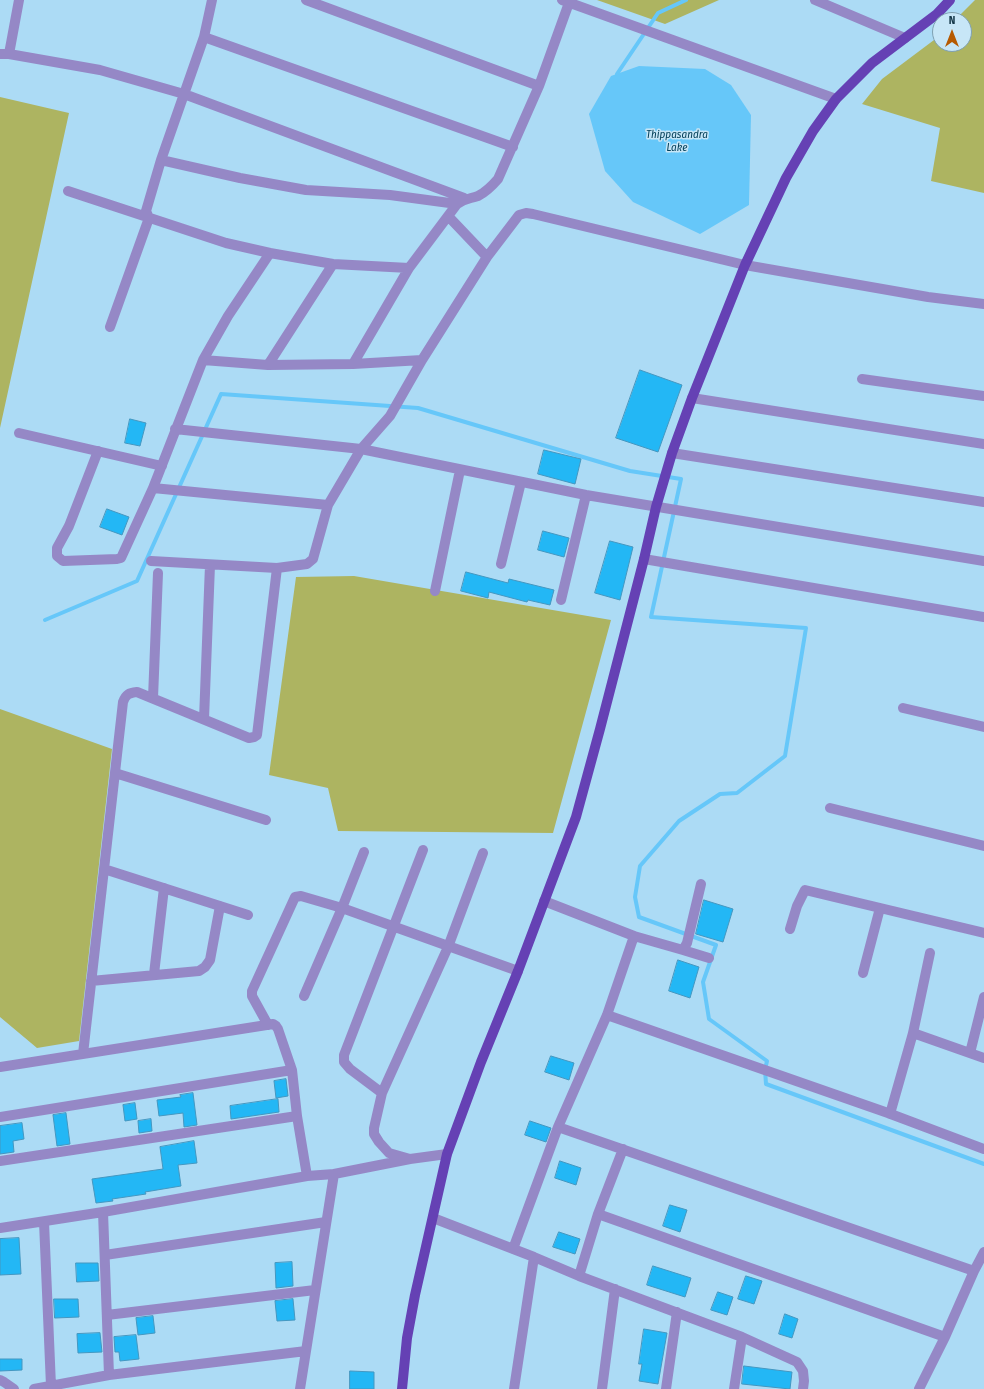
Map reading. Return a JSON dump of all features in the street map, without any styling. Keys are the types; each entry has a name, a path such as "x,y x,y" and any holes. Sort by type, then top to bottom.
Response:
{"main road":[{"path":"402,1389 407,1338 447,1154 576,817 644,559 656,507 672,453 692,398 745,265 790,172 813,131 836,99 872,63 937,14 950,0"}],"street":[{"path":"19,0 5,54 100,70 184,94 461,201"},
{"path":"110,327 149,218 146,211 160,160 204,37 212,0"},
{"path":"306,0 539,86"},
{"path":"815,0 906,38"},
{"path":"160,160 240,178 306,190 461,201 478,196 489,190 498,179 513,147 539,86 567,1 836,99"},
{"path":"204,37 513,147"},
{"path":"68,191 226,244 333,264 409,268"},
{"path":"353,364 409,268 461,201"},
{"path":"151,561 276,568 307,564 311,562 328,505 361,449 390,416 422,360 487,257 519,215 526,213 745,265 928,298 984,304"},
{"path":"448,216 487,257"},
{"path":"98,451 69,526 57,548 57,556 63,561 121,558 153,488 175,429 204,360 228,316 270,253"},
{"path":"268,365 333,264"},
{"path":"204,360 268,365 353,364 422,360"},
{"path":"862,379 984,396"},
{"path":"692,398 984,444"},
{"path":"175,429 361,449 586,495 984,562"},
{"path":"19,433 162,466"},
{"path":"672,453 984,502"},
{"path":"435,591 460,470"},
{"path":"501,564 521,482"},
{"path":"153,488 328,505"},
{"path":"560,600 586,495"},
{"path":"644,559 984,618"},
{"path":"204,719 210,565"},
{"path":"83,1054 123,702 125,697 130,693 137,692 249,738 258,735 276,568"},
{"path":"153,698 158,573"},
{"path":"902,708 984,727"},
{"path":"115,773 266,820"},
{"path":"830,808 984,846"},
{"path":"382,1093 350,1069 344,1062 344,1055 423,850"},
{"path":"304,996 342,908 364,852"},
{"path":"410,1159 389,1153 374,1134 382,1093 448,947 483,853"},
{"path":"104,869 248,915"},
{"path":"685,947 701,884"},
{"path":"154,974 164,888"},
{"path":"790,929 797,906 805,890 984,933"},
{"path":"268,1025 252,996 252,991 295,897 301,896 342,908 394,928 518,971"},
{"path":"544,901 634,936 685,947 709,958"},
{"path":"92,981 199,970 205,967 210,960 220,906"},
{"path":"863,973 880,908"},
{"path":"513,1248 558,1127 607,1015 634,936"},
{"path":"890,1114 913,1034 930,954"},
{"path":"970,1053 984,997"},
{"path":"607,1015 890,1114 984,1149"},
{"path":"0,1067 273,1024 278,1029 292,1070 297,1116 308,1176"},
{"path":"913,1034 984,1058"},
{"path":"0,1117 292,1070"},
{"path":"0,1161 297,1116"},
{"path":"558,1127 974,1271"},
{"path":"578,1276 598,1214 623,1149"},
{"path":"0,1228 44,1222 308,1176 334,1174 410,1159 447,1154"},
{"path":"300,1389 334,1174"},
{"path":"103,1212 109,1375"},
{"path":"598,1214 945,1338"},
{"path":"433,1218 513,1248 578,1276 742,1337 797,1362 803,1370 803,1389"},
{"path":"44,1222 51,1386"},
{"path":"105,1255 326,1222"},
{"path":"919,1389 945,1338 974,1271 984,1252"},
{"path":"514,1389 534,1257"},
{"path":"602,1389 615,1289"},
{"path":"106,1315 315,1290"},
{"path":"666,1389 677,1312"},
{"path":"734,1389 742,1337"},
{"path":"34,1389 109,1375 306,1351"},
{"path":"0,1380 14,1389"}],"green space":[{"path":"597,0 719,0 665,24"},
{"path":"975,0 984,0 984,193 931,181 940,128 862,104 882,79 932,42 932,52 972,52 972,12 963,12"},
{"path":"0,97 69,113 0,428"},
{"path":"354,576 611,620 553,833 338,831 328,788 269,775 296,577"},
{"path":"0,709 112,749 79,1041 37,1048 0,1017"}],"water":[{"name":"Thippasandra Lake","path":"639,66 705,69 731,85 751,115 749,205 700,234 633,202 605,171 589,114 611,76"}],"building":[{"path":"640,370 682,385 658,452 616,438"},
{"path":"130,419 146,423 140,446 125,443"},
{"path":"544,450 581,459 575,484 538,474"},
{"path":"107,509 129,517 122,535 100,527"},
{"path":"543,531 569,538 564,557 538,550"},
{"path":"610,541 633,547 620,600 595,593"},
{"path":"466,572 508,583 509,579 554,590 550,605 528,600 527,602 489,592 488,598 461,591"},
{"path":"704,900 733,909 723,942 696,934"},
{"path":"678,960 699,967 690,998 669,991"},
{"path":"551,1056 574,1063 569,1080 545,1072"},
{"path":"286,1079 288,1096 276,1098 274,1081"},
{"path":"193,1093 197,1125 184,1127 183,1113 159,1116 157,1100 181,1097 180,1095"},
{"path":"278,1099 279,1112 231,1119 230,1106"},
{"path":"135,1103 137,1119 125,1121 123,1105"},
{"path":"66,1113 70,1144 57,1146 53,1115"},
{"path":"151,1119 152,1131 139,1133 138,1121"},
{"path":"530,1121 551,1128 546,1142 525,1135"},
{"path":"22,1123 24,1139 13,1141 14,1152 0,1154 0,1126"},
{"path":"194,1141 197,1163 178,1165 181,1186 145,1192 146,1194 112,1199 113,1201 96,1203 92,1179 163,1169 160,1147"},
{"path":"560,1161 581,1168 576,1185 555,1178"},
{"path":"670,1205 687,1210 680,1232 663,1226"},
{"path":"559,1232 580,1239 575,1254 553,1247"},
{"path":"19,1238 21,1274 0,1275 0,1239"},
{"path":"292,1262 293,1286 276,1288 275,1263"},
{"path":"76,1263 98,1263 99,1281 77,1282"},
{"path":"653,1266 691,1278 685,1297 647,1285"},
{"path":"746,1276 762,1281 754,1304 738,1299"},
{"path":"718,1292 733,1297 727,1315 711,1310"},
{"path":"54,1299 78,1299 79,1317 55,1318"},
{"path":"293,1299 295,1320 277,1321 275,1301"},
{"path":"785,1314 798,1319 792,1338 779,1334"},
{"path":"153,1316 155,1333 138,1335 136,1318"},
{"path":"644,1329 667,1333 658,1384 639,1381 642,1364 639,1364"},
{"path":"100,1333 102,1352 78,1353 77,1334"},
{"path":"136,1335 139,1359 120,1361 119,1352 115,1352 114,1337"},
{"path":"0,1359 22,1359 22,1370 0,1371"},
{"path":"744,1366 792,1372 790,1389 742,1384"},
{"path":"350,1371 374,1372 374,1389 350,1389"}],"waterway":[{"path":"617,74 658,13 686,0"},
{"path":"45,620 137,581 221,394 418,408 630,471 681,479 651,617 806,628 785,756 737,793 720,794 679,821 640,866 635,897 639,917 716,945 703,982 709,1019 767,1061 765,1070 766,1084 984,1164"}]}
